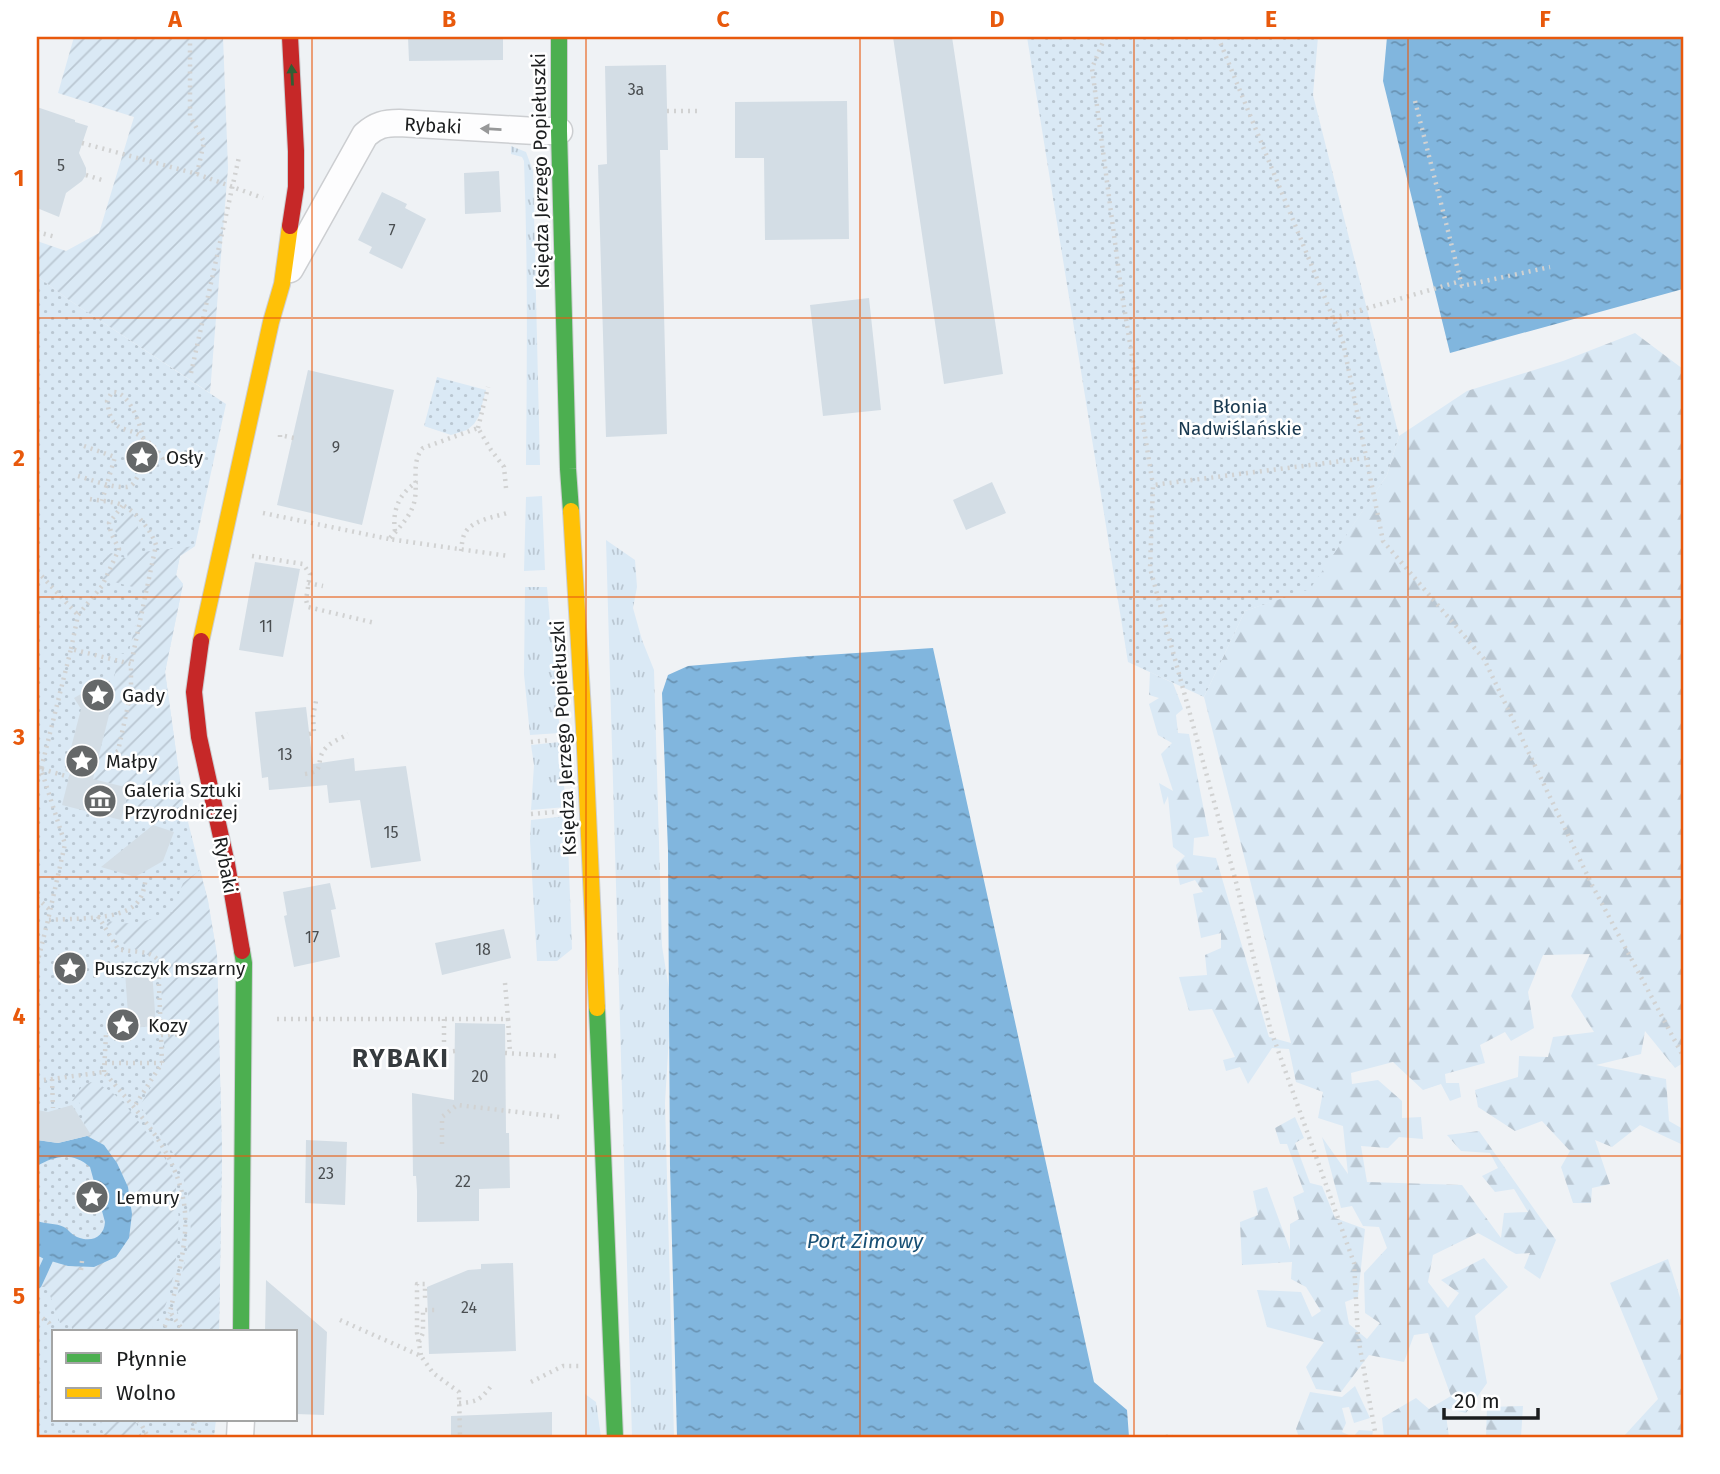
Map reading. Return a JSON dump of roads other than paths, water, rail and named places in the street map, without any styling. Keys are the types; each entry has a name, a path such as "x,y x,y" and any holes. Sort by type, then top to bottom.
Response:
{"street":[{"name":"Rybaki","path":"241,1330 244,963 227,864 199,737 194,692 198,654 271,322 282,284 296,187 290,37"},
{"name":"Księdza Jerzego Popiełuszki","path":"559,37 568,457 594,920 615,1437"},
{"name":"Rybaki","path":"282,284 365,135 374,127 385,124 559,131"},
{"path":"296,187 319,189 338,183"}],"water":[{"path":"1387,37 1683,37 1683,289 1450,353 1383,81"},
{"name":"Port Zimowy","path":"933,648 1094,1382 1127,1410 1129,1437 677,1437 670,1165 668,851 662,693 668,675 688,666"},
{"path":"87,1136 104,1145 117,1163 128,1187 132,1214 129,1238 116,1257 94,1267 68,1266 37,1255 37,1221 66,1228 82,1239 92,1239 100,1235 105,1222 90,1167 71,1157 51,1159 37,1166 37,1140 58,1143"}],"waterway":[{"path":"37,1284 48,1260"}],"place":[{"name":"Osły","path":"142,457"},
{"name":"Gady","path":"98,695"},
{"name":"Małpy","path":"82,761"},
{"name":"Galeria Sztuki Przyrodniczej","path":"100,801"},
{"name":"Puszczyk mszarny","path":"70,968"},
{"name":"Kozy","path":"123,1025"},
{"name":"Lemury","path":"92,1197"}],"district":[{"name":"RYBAKI","path":"401,1058"}],"park label":[{"name":"Błonia Nadwiślańskie","path":"1240,417"}]}
